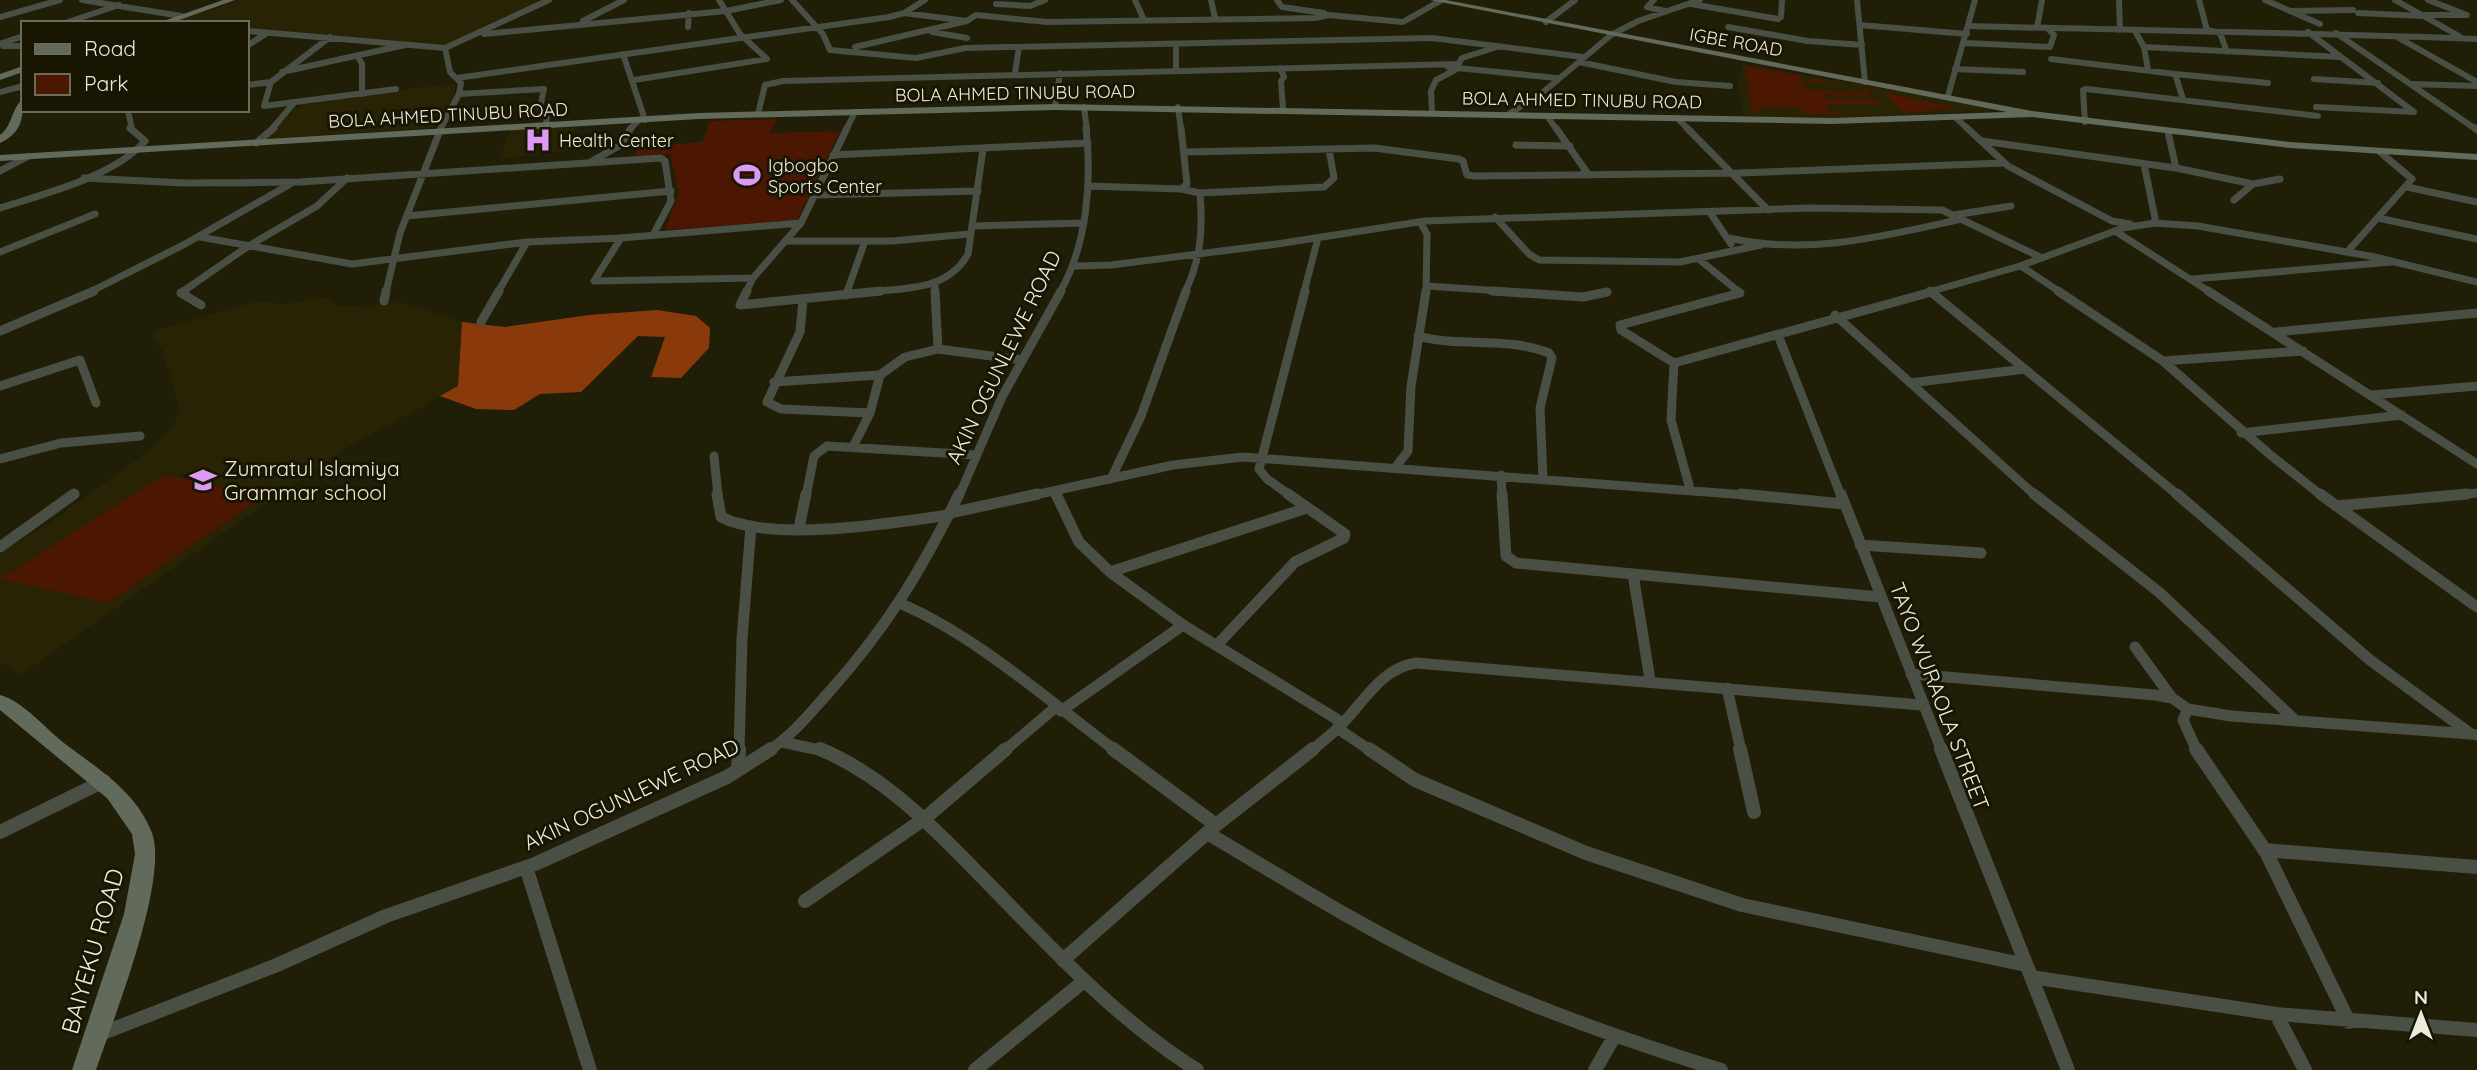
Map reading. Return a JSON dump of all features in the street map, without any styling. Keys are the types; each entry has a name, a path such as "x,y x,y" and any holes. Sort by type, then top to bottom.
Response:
{"main road":[{"path":"167,21 231,0"},
{"name":"IGBE ROAD","path":"1437,1 2032,114"},
{"path":"0,77 21,70"},
{"path":"0,140 12,131 21,107"},
{"name":"BOLA AHMED TINUBU ROAD","path":"0,158 758,114 1055,107 1882,121 2032,114"},
{"path":"2032,114 2168,132 2380,152 2477,158"},
{"name":"BAIYEKU ROAD","path":"0,701 49,742 104,780 143,836 146,858 133,921 84,1070"}],"street":[{"path":"0,17 60,0"},
{"path":"82,0 102,1 181,16"},
{"path":"248,31 444,48 548,0"},
{"path":"577,25 624,0"},
{"path":"634,80 767,59 747,37 740,34 719,0"},
{"path":"478,34 726,11 781,0"},
{"path":"792,0 817,27 830,50 839,51 916,58 965,48 1432,38 1581,60 1676,82 1730,86"},
{"path":"904,13 925,0"},
{"path":"839,51 967,21 1003,0"},
{"path":"996,4 1030,6 1045,0"},
{"path":"1136,0 1144,20"},
{"path":"1211,0 1215,18"},
{"path":"1277,0 1276,4 1282,7 1329,15 1403,22 1437,1"},
{"path":"1545,22 1575,0"},
{"path":"1654,0 1647,7 1667,12"},
{"path":"1509,114 1542,93 1611,35 1638,21 1700,0"},
{"path":"1691,4 1778,19 1781,17 1782,0"},
{"path":"1857,0 1865,82"},
{"path":"1948,96 1971,26 1975,0"},
{"path":"2037,28 2042,0"},
{"path":"2119,0 2120,30"},
{"path":"2199,0 2207,30"},
{"path":"2265,0 2319,24"},
{"path":"2395,0 2469,39"},
{"path":"2292,11 2467,15 2428,0"},
{"path":"71,21 121,5"},
{"path":"688,27 689,13"},
{"path":"457,78 904,13 967,21"},
{"path":"976,15 1047,22 1215,18 1315,20 1329,15"},
{"path":"1156,43 1157,20"},
{"path":"1860,25 1967,34"},
{"path":"1971,26 2308,32 2477,39"},
{"path":"1728,27 1808,41 1862,45"},
{"path":"1965,43 2050,47 2054,35 2047,28"},
{"path":"2207,30 2220,33 2227,52"},
{"path":"927,31 967,38"},
{"path":"1318,31 1322,40"},
{"path":"2135,31 2144,47 2148,70"},
{"path":"2308,32 2414,112 2316,107"},
{"path":"248,45 267,33"},
{"path":"2336,33 2477,130"},
{"path":"2394,36 2477,84"},
{"path":"0,45 21,37"},
{"path":"330,37 271,82 264,106 396,89"},
{"path":"282,72 410,44"},
{"path":"1175,44 1176,71"},
{"path":"0,45 21,46"},
{"path":"0,53 11,46"},
{"path":"1015,73 1019,47"},
{"path":"1432,113 1429,90 1431,83 1456,67 1465,57 1503,47"},
{"path":"2144,47 2340,57"},
{"path":"384,301 407,216 440,131 460,94 461,83 450,72 444,48"},
{"path":"590,162 621,145 626,133 642,120 634,80 622,54"},
{"path":"358,57 362,64 362,94"},
{"path":"2051,59 2268,83"},
{"path":"758,114 764,88 774,82 1015,73 1442,65 1557,78"},
{"path":"1280,68 1284,77 1281,81 1283,109"},
{"path":"1955,69 2023,72"},
{"path":"1055,107 1060,73"},
{"path":"2175,74 2182,99"},
{"path":"2314,79 2378,83"},
{"path":"248,85 271,82"},
{"path":"2412,84 2477,84"},
{"path":"0,92 21,87"},
{"path":"460,94 544,89 546,91 540,107 547,114 546,125"},
{"path":"2085,122 2083,90 2088,89 2318,116"},
{"path":"256,143 280,123 294,103"},
{"name":"AKIN OGUNLEWE ROAD","path":"95,1036 277,965 386,916 526,867 738,770 782,742 870,646 918,576 1002,397 1075,266 1088,186 1088,143 1084,107"},
{"path":"1178,107 1188,182 1181,189"},
{"path":"0,208 84,178 138,150 145,141 130,128 128,112"},
{"path":"855,112 817,195 801,223 753,278 740,305 935,285 963,263 968,254 984,149"},
{"path":"1547,116 1588,174"},
{"path":"1677,118 1768,211"},
{"path":"1955,118 2004,163 2112,221 2136,225"},
{"path":"2168,132 2176,168"},
{"path":"1982,141 2176,168 2253,184 2280,179"},
{"path":"834,155 1088,143"},
{"path":"1516,145 1570,146"},
{"path":"1184,152 1374,148 1459,159 1463,161 1465,173 1472,176 1732,173 2004,163"},
{"path":"1088,186 1181,189 1200,193 1324,187 1334,178 1329,149"},
{"path":"2348,251 2412,179 2380,152"},
{"path":"0,171 27,158"},
{"path":"84,178 184,183 294,182 664,159 671,201 653,236"},
{"path":"2135,163 2146,169 2157,166"},
{"path":"2146,169 2156,223"},
{"path":"201,305 181,293 247,247 317,206 347,178"},
{"path":"0,331 80,298 200,237 294,182"},
{"path":"2234,200 2253,184"},
{"path":"2407,187 2477,202"},
{"path":"407,216 671,191"},
{"path":"817,195 978,191"},
{"path":"1111,479 1141,416 1175,315 1198,265 1203,227 1200,193"},
{"path":"1728,238 1761,245 1815,248 2011,206"},
{"path":"1075,266 1111,265 1420,222 1494,217 1932,208 1958,217 2042,258"},
{"path":"0,252 96,214"},
{"path":"1711,214 1732,245 1730,253"},
{"path":"1494,217 1529,254 1539,260 1619,263 1700,260 1761,245"},
{"path":"2378,218 2477,239"},
{"path":"2112,221 2116,231 2477,464"},
{"path":"1395,468 1408,451 1411,386 1421,339 1427,286 1427,234 1420,222"},
{"path":"200,237 342,264 394,260 527,242 653,236 801,223"},
{"path":"785,241 865,241 970,230 1084,223"},
{"path":"1700,260 1712,273 1740,293 1620,325 1621,330 1674,363 1778,335 1835,315 2021,266 2136,225 2156,223 2348,251 2406,261 2477,282"},
{"path":"621,238 594,281 753,278"},
{"path":"1217,645 1256,599 1295,562 1344,538 1345,534 1267,479 1259,469 1318,238"},
{"path":"846,295 865,241"},
{"path":"481,322 527,242"},
{"path":"2193,279 2406,261"},
{"path":"2021,266 2163,361 2241,433 2336,506 2474,603"},
{"path":"935,285 938,349"},
{"path":"1427,286 1583,297 1607,292"},
{"path":"1930,291 2250,554 2370,660 2474,735"},
{"path":"803,300 800,332 774,382 767,402 781,409 870,413"},
{"path":"2276,332 2477,313"},
{"path":"1835,315 2035,495 2160,593 2295,720"},
{"name":"TAYO WURAOLA STREET","path":"1778,335 2068,1070"},
{"path":"1421,339 1522,347 1549,353 1552,358 1540,408 1543,479"},
{"path":"774,382 880,375 905,357 938,349 1022,360"},
{"path":"2163,361 2304,351"},
{"path":"0,386 80,360 85,364 91,397 96,403"},
{"path":"1674,363 1671,420 1690,489"},
{"path":"1910,383 2025,369"},
{"path":"853,447 870,413 880,375"},
{"path":"2372,395 2477,386"},
{"path":"2241,433 2402,415"},
{"path":"0,459 61,443 140,436"},
{"path":"799,528 814,456 827,446 976,455"},
{"path":"714,456 721,517 727,521 751,526 852,528 949,514 1173,465 1261,457 1690,489 1844,504"},
{"path":"1501,475 1504,545 1509,559 1516,563 1880,597"},
{"path":"1055,492 1079,542 1110,572 1183,625 1340,725 1415,780 1586,853 1742,905 2029,971 2276,1014 2349,1022 2477,1030"},
{"path":"0,547 74,494"},
{"path":"2336,506 2477,494"},
{"path":"1110,572 1307,508"},
{"path":"738,770 742,639 751,526"},
{"path":"1860,545 1981,553"},
{"path":"1633,574 1650,680"},
{"path":"900,603 928,615 1058,709 1211,829 1361,924 1435,962 1614,1037 1721,1070"},
{"path":"805,901 924,819 1058,709 1183,625"},
{"path":"2135,647 2172,698 2188,709 2231,716 2432,734 2474,735"},
{"path":"1063,960 1211,829 1292,768 1340,725 1388,673 1402,665 1416,663 1650,680 1922,705"},
{"path":"1911,674 2172,698"},
{"path":"1727,688 1754,812"},
{"path":"2188,709 2183,720 2189,736 2224,796 2264,850 2315,947 2349,1022"},
{"path":"782,742 820,749 839,757 908,802 1084,981 1170,1053 1197,1070"},
{"path":"0,832 104,780"},
{"path":"2264,850 2477,867"},
{"path":"526,867 590,1070"},
{"path":"975,1070 1084,981"},
{"path":"2276,1014 2305,1070"},
{"path":"1595,1070 1614,1037"}],"shaded area":[{"path":"240,0 546,0 453,45 248,30 248,21 177,21"},
{"path":"1742,64 1998,110 1855,118 1744,116 1738,86"},
{"path":"456,83 453,100 433,128 262,139 304,102"},
{"name":"Health Center","path":"577,127 564,151 500,159 510,130"},
{"name":"Zumratul Islamiya Grammar school","path":"328,297 336,305 367,307 384,301 408,304 462,322 458,387 344,449 20,675 0,662 0,553 44,527 147,452 172,427 180,410 162,349 152,336 154,331 257,301 284,304"},
{"path":"657,310 696,316 710,328 709,348 681,378 651,377 665,337 638,336 581,392 540,394 514,410 476,409 440,396 458,386 462,322 505,327 589,315"}],"green space":[{"path":"1745,66 1801,75 1799,78 1806,81 1815,78 1829,82 1800,83 1806,89 1847,92 1861,92 1866,88 1875,90 1868,89 1870,95 1821,95 1823,98 1875,99 1879,104 1825,104 1832,112 1876,114 1805,114 1799,107 1757,107 1761,114 1752,112"},
{"path":"1883,92 1956,108 1904,113"},
{"name":"Igbogbo Sports Center","path":"777,119 769,133 840,131 797,220 665,230 679,193 670,154 634,156 639,147 702,142 710,121"},
{"path":"164,475 266,495 107,603 0,579"}],"place":[{"name":"Health Center","path":"538,140"},
{"name":"Igbogbo Sports Center","path":"747,175"},
{"name":"Zumratul Islamiya Grammar school","path":"203,480"}]}
